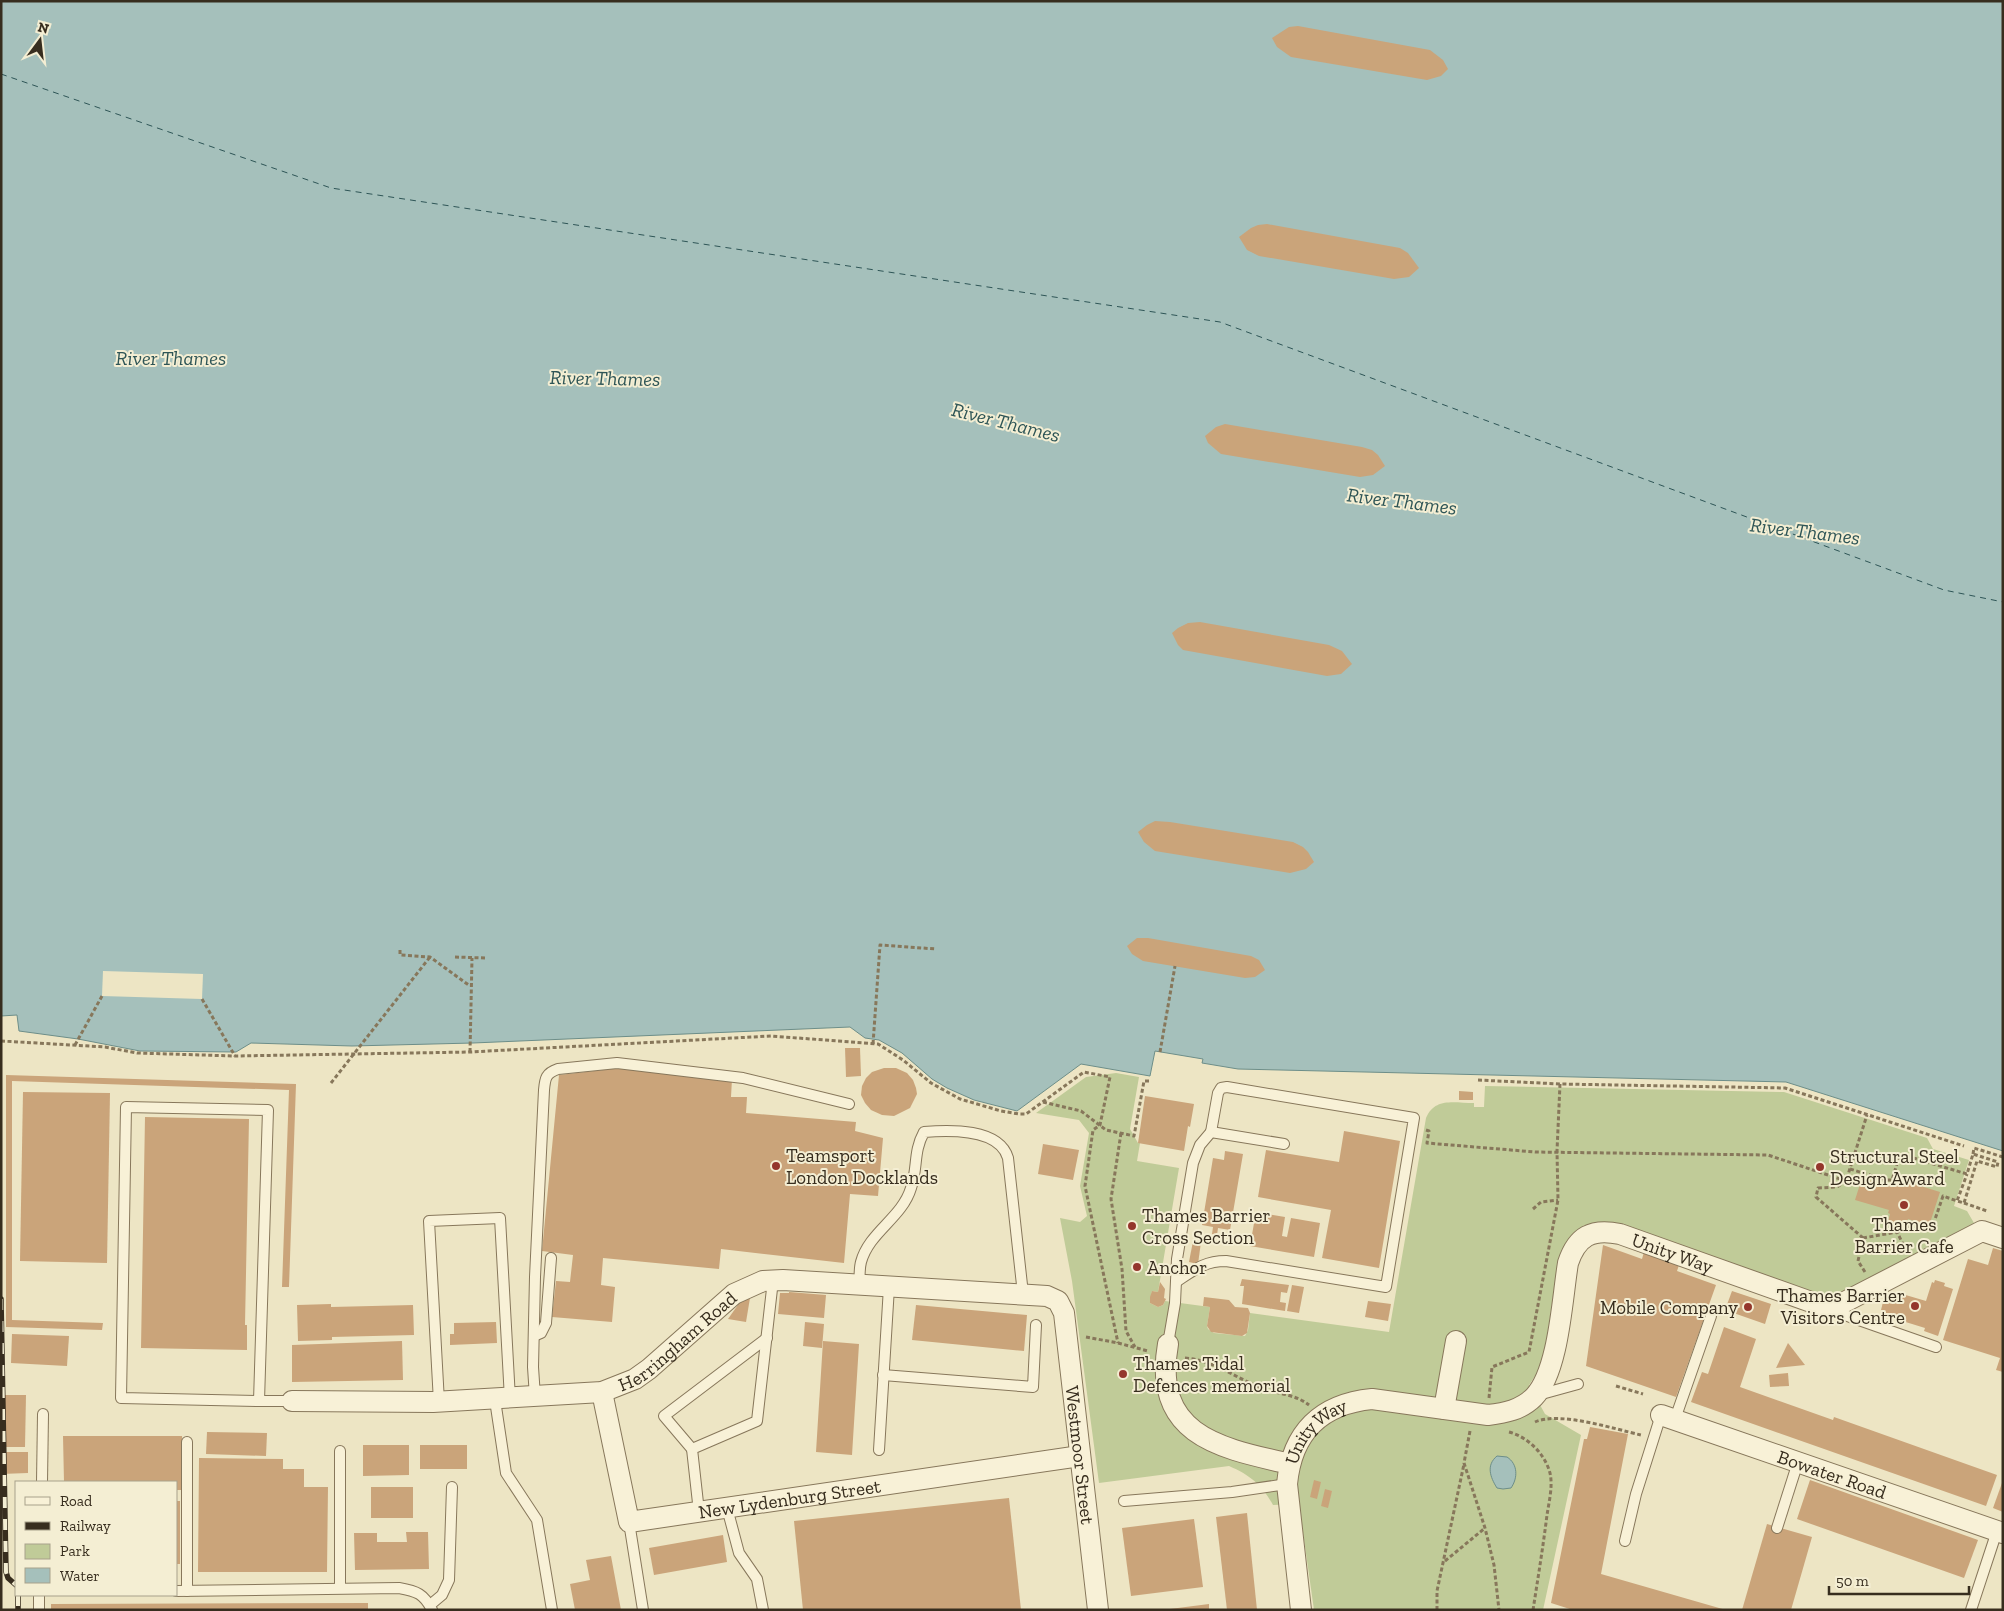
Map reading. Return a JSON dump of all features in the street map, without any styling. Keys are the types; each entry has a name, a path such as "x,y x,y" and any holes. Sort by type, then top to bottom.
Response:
{"street":[{"name":"Unity Way","path":"1289,1474 1297,1445 1308,1428 1320,1416 1340,1405 1353,1401 1372,1399 1488,1415 1505,1413 1520,1408 1534,1396 1545,1381 1552,1362 1568,1263 1572,1250 1578,1242 1591,1234 1605,1231 1620,1234 1828,1308 1833,1308"},
{"path":"1833,1308 1982,1231 2003,1238"},
{"name":"Herringham Road","path":"292,1401 439,1402 502,1400 602,1392 635,1379 649,1369 734,1294 763,1281 783,1280 859,1286 1023,1294 1047,1296 1058,1302"},
{"name":"Westmoor Street","path":"1058,1302 1064,1313 1098,1610"},
{"path":"1444,1409 1456,1340"},
{"path":"1168,1351 1164,1369 1166,1384 1181,1417 1195,1432 1222,1447 1289,1474 1301,1610"},
{"path":"602,1392 629,1522"},
{"name":"Bowater Road","path":"1668,1417 2000,1532"},
{"name":"New Lydenburg Street","path":"629,1522 1080,1456"}],"lane":[{"path":"535,1397 535,1277 543,1097 547,1075 550,1071 617,1063 743,1078 849,1104"},
{"path":"1168,1351 1175,1302 1177,1259 1193,1163 1200,1145 1211,1132 1218,1093 1221,1088 1227,1087 1414,1118 1386,1287 1226,1261 1212,1261 1200,1266 1176,1282"},
{"path":"260,1400 268,1110 126,1107 121,1398 292,1401"},
{"path":"859,1286 861,1263 869,1245 893,1218 911,1190 918,1144 924,1132 937,1131 980,1134 994,1140 1005,1148 1008,1158 1023,1294"},
{"path":"1211,1132 1284,1144"},
{"path":"439,1402 429,1221 500,1218 502,1400 506,1472 538,1520 552,1610"},
{"path":"534,1336 542,1333 546,1323 551,1258"},
{"path":"692,1449 757,1421 773,1280"},
{"path":"879,1450 889,1287"},
{"path":"1833,1308 1839,1313 1936,1347"},
{"path":"1625,1541 1636,1494 1711,1316"},
{"path":"883,1375 1033,1387 1036,1325"},
{"path":"699,1512 692,1449 664,1416 766,1338"},
{"path":"1534,1396 1578,1384"},
{"path":"42,1481 43,1414"},
{"path":"187,1442 181,1591 340,1588 405,1589 423,1595 431,1607 442,1596 449,1580 452,1488"},
{"path":"340,1452 340,1588"},
{"path":"1777,1528 1798,1462"},
{"path":"1124,1501 1232,1492 1289,1474"},
{"path":"726,1508 739,1553 758,1579 763,1610"},
{"path":"629,1522 643,1610"},
{"path":"1971,1610 2000,1532"},
{"path":"39,1596 39,1610"}],"path":[{"path":"873,1044 880,945 936,949"},
{"path":"400,950 400,955 430,957 470,986"},
{"path":"331,1082 430,957"},
{"path":"456,957 486,958"},
{"path":"470,1052 472,958"},
{"path":"1160,1052 1174,966"},
{"path":"75,1045 102,996"},
{"path":"202,999 235,1056"},
{"path":"1,1041 105,1047 137,1053 235,1056 470,1052 771,1036 873,1044 890,1050 930,1083 960,1099 1001,1111 1019,1114 1026,1114 1084,1072 1110,1077 1100,1125 1093,1130 1085,1186 1118,1343"},
{"path":"1478,1080 1560,1084 1785,1088 1964,1146"},
{"path":"1042,1102 1082,1112 1106,1130 1134,1136 1144,1081 1150,1081"},
{"path":"1489,1400 1492,1367 1529,1352 1558,1200 1557,1151 1560,1084"},
{"path":"1863,1238 1816,1197 1818,1188 1837,1187 1846,1181 1867,1115"},
{"path":"1428,1132 1427,1143 1535,1152 1768,1155 1846,1181"},
{"path":"1120,1133 1111,1198 1122,1269 1126,1330 1135,1347"},
{"path":"1957,1201 1974,1148 2003,1157"},
{"path":"1850,1169 1886,1180 1892,1180 1900,1154 1967,1174"},
{"path":"1964,1203 1977,1161 1997,1167 1998,1162 1973,1154"},
{"path":"1863,1238 1909,1229 1911,1222 1932,1228 1943,1196 1988,1211"},
{"path":"1533,1209 1541,1202 1558,1200"},
{"path":"1897,1232 1910,1257"},
{"path":"1863,1238 1858,1261 1874,1286"},
{"path":"1066,1334 1168,1351 1208,1362 1252,1384 1298,1397 1308,1404"},
{"path":"1616,1386 1642,1394"},
{"path":"1532,1424 1549,1418 1585,1422 1634,1434"},
{"path":"1437,1610 1438,1591 1471,1428"},
{"path":"1518,1430 1511,1433 1525,1439 1536,1448 1546,1463 1550,1475 1550,1491 1542,1557 1533,1610"},
{"path":"1464,1463 1485,1528 1494,1565 1499,1610"},
{"path":"1444,1562 1485,1528"}],"green space":[{"path":"1116,1073 1139,1077 1130,1129 1138,1143 1140,1143 1137,1161 1179,1168 1158,1292 1152,1291 1150,1303 1158,1307 1163,1305 1165,1301 1210,1307 1207,1326 1214,1333 1245,1336 1248,1330 1250,1313 1389,1332 1426,1118 1434,1107 1440,1104 1452,1102 1474,1103 1474,1107 1484,1107 1485,1086 1784,1092 1927,1138 1933,1149 1969,1160 1954,1206 1967,1211 1974,1223 1831,1299 1613,1224 1584,1225 1559,1256 1543,1364 1529,1385 1545,1414 1581,1435 1543,1610 1314,1610 1299,1504 1273,1505 1255,1481 1229,1466 1099,1483 1072,1281 1060,1218 1080,1222 1087,1216 1080,1186 1089,1133 1079,1120 1036,1113 1086,1077"}],"water":[{"name":"River Thames","path":"1,1 2003,1 2003,1151 1786,1082 1238,1069 1202,1063 1203,1059 1155,1051 1150,1076 1081,1064 1017,1111 974,1100 947,1088 932,1079 902,1053 879,1040 865,1038 850,1027 473,1043 352,1046 251,1043 236,1052 140,1051 78,1039 19,1031 17,1015 1,1016"},
{"path":"1497,1456 1507,1457 1515,1467 1516,1476 1511,1488 1497,1488 1492,1480 1490,1467"}],"pier":[{"path":"103,971 203,974 202,999 102,996"}],"building":[{"path":"1298,26 1430,50 1443,60 1448,69 1441,76 1427,80 1291,57 1277,47 1272,38 1289,27"},
{"path":"1267,224 1400,248 1408,253 1419,268 1409,277 1394,279 1259,256 1247,250 1239,237 1251,228"},
{"path":"1225,424 1362,447 1372,450 1378,455 1385,466 1373,475 1360,477 1221,454 1208,443 1205,436 1216,427"},
{"path":"1200,622 1329,645 1342,651 1352,664 1341,674 1327,676 1183,650 1172,633 1188,623"},
{"path":"1155,821 1293,842 1303,847 1314,862 1306,869 1290,873 1155,851 1144,842 1138,832"},
{"path":"1137,938 1148,938 1251,956 1259,960 1265,970 1255,977 1245,978 1143,961 1132,954 1127,946"},
{"path":"845,1048 860,1048 861,1076 846,1077"},
{"path":"620,1068 732,1079 731,1097 747,1097 746,1113 856,1122 855,1131 883,1138 878,1196 850,1194 844,1263 721,1249 719,1269 603,1258 601,1285 615,1287 612,1322 552,1317 556,1281 570,1282 573,1255 542,1251 559,1075"},
{"path":"884,1068 896,1068 907,1073 913,1080 916,1088 917,1094 910,1108 894,1116 882,1115 871,1110 861,1095 862,1086 866,1078 872,1072"},
{"path":"6,1075 296,1084 289,1287 282,1287 289,1090 12,1081 12,1320 103,1323 102,1330 6,1327"},
{"path":"1459,1091 1473,1092 1473,1100 1459,1100"},
{"path":"23,1092 110,1093 107,1263 20,1261"},
{"path":"1145,1096 1194,1104 1184,1151 1138,1143"},
{"path":"145,1117 249,1119 245,1325 247,1325 247,1350 141,1348"},
{"path":"1344,1131 1400,1141 1379,1268 1322,1258 1331,1210 1258,1197 1266,1150 1339,1162"},
{"path":"1043,1144 1079,1150 1073,1180 1038,1174"},
{"path":"1225,1151 1243,1154 1230,1230 1218,1228 1217,1235 1212,1234 1213,1227 1202,1225 1213,1158 1224,1160"},
{"name":"Thames Barrier Cafe","path":"1862,1178 1888,1186 1892,1182 1897,1183 1898,1179 1940,1192 1929,1226 1908,1219 1906,1226 1888,1221 1889,1210 1855,1200"},
{"path":"1256,1212 1285,1217 1282,1236 1287,1237 1291,1218 1320,1223 1314,1257 1250,1246"},
{"path":"1193,1241 1201,1242 1198,1264 1189,1262"},
{"path":"1603,1245 1642,1259 1644,1252 1679,1265 1677,1271 1716,1285 1676,1397 1586,1366"},
{"path":"1993,1248 2003,1251 2003,1372 1996,1370 2000,1358 1943,1340 1968,1259 1988,1265"},
{"path":"1242,1279 1289,1285 1287,1293 1281,1292 1280,1302 1286,1303 1285,1311 1242,1304 1244,1286 1240,1286"},
{"name":"Thames Barrier Visitors Centre","path":"1935,1280 1945,1283 1944,1286 1953,1289 1938,1336 1924,1331 1925,1328 1883,1315 1884,1311 1881,1310 1884,1298 1889,1299 1892,1291 1926,1301 1932,1282 1934,1283"},
{"path":"1160,1282 1165,1289 1164,1298 1166,1299 1163,1305 1158,1307 1150,1303 1150,1297 1152,1291 1158,1292"},
{"path":"1292,1285 1304,1287 1299,1313 1287,1311"},
{"name":"Mobile Company","path":"1732,1291 1771,1304 1765,1324 1725,1310"},
{"path":"780,1293 826,1295 824,1318 778,1314"},
{"path":"1204,1297 1229,1300 1235,1307 1248,1308 1250,1313 1247,1333 1242,1336 1211,1332 1207,1326 1210,1307 1203,1306"},
{"path":"750,1298 746,1322 728,1319 740,1302"},
{"path":"1368,1301 1391,1304 1388,1321 1365,1317"},
{"path":"331,1304 331,1307 413,1305 414,1335 332,1337 332,1340 298,1341 297,1305"},
{"path":"916,1305 1027,1315 1024,1351 912,1340"},
{"path":"496,1322 497,1343 450,1345 450,1334 454,1334 454,1323"},
{"path":"805,1322 824,1324 822,1348 803,1346"},
{"path":"1724,1327 1756,1339 1740,1387 1833,1420 1834,1417 1997,1475 1986,1506 1691,1402 1702,1372 1708,1374"},
{"path":"12,1334 69,1336 67,1366 11,1363"},
{"path":"402,1341 403,1380 292,1382 292,1345"},
{"path":"823,1341 859,1344 852,1455 816,1452"},
{"path":"1788,1343 1805,1365 1776,1368"},
{"path":"1788,1373 1789,1386 1770,1387 1769,1375"},
{"path":"1,1395 26,1395 25,1447 1,1447"},
{"path":"1590,1427 1628,1434 1601,1574 1726,1610 1573,1610 1551,1603 1584,1439 1587,1439"},
{"path":"207,1432 267,1433 266,1456 206,1454"},
{"path":"63,1436 182,1436 182,1490 178,1490 178,1481 64,1481"},
{"path":"363,1445 409,1445 409,1475 363,1476"},
{"path":"420,1445 467,1445 467,1469 420,1469"},
{"path":"1,1452 28,1452 28,1473 1,1474"},
{"path":"199,1458 283,1459 283,1469 304,1469 304,1487 328,1487 327,1572 198,1572"},
{"path":"1314,1480 1321,1482 1317,1499 1310,1497"},
{"path":"1810,1480 1978,1540 1964,1578 1797,1519"},
{"path":"2003,1483 2003,1512 1993,1508"},
{"path":"371,1487 413,1487 413,1518 371,1518"},
{"path":"1325,1489 1332,1491 1328,1508 1321,1506"},
{"path":"1009,1498 1021,1610 803,1610 794,1521"},
{"path":"178,1501 180,1501 180,1564 178,1564"},
{"path":"1247,1513 1257,1610 1227,1610 1216,1517"},
{"path":"1194,1519 1203,1587 1131,1596 1122,1528"},
{"path":"1767,1524 1812,1537 1791,1610 1742,1610"},
{"path":"406,1532 428,1532 429,1569 355,1570 354,1533 377,1533 377,1542 407,1542"},
{"path":"723,1535 727,1562 654,1575 649,1548"},
{"path":"611,1556 621,1610 575,1610 570,1584 590,1580 586,1560"},
{"path":"368,1603 368,1610 51,1610 51,1604"},
{"path":"1209,1604 1209,1610 1170,1610 1170,1609"}],"ferry route":[{"path":"1,74 331,188 1220,322 1944,590 2003,602"}],"railway":[{"path":"1,1299 6,1572 8,1578 15,1584"},
{"path":"18,1596 18,1610"}],"place":[{"name":"Teamsport London Docklands","path":"776,1166"},
{"name":"Structural Steel Design Award","path":"1820,1167"},
{"name":"Thames Barrier Cafe","path":"1904,1205"},
{"name":"Thames Barrier Cross Section","path":"1132,1226"},
{"name":"Anchor","path":"1137,1267"},
{"name":"Thames Barrier Visitors Centre","path":"1915,1306"},
{"name":"Mobile Company","path":"1748,1307"},
{"name":"Thames Tidal Defences memorial","path":"1123,1374"}]}
